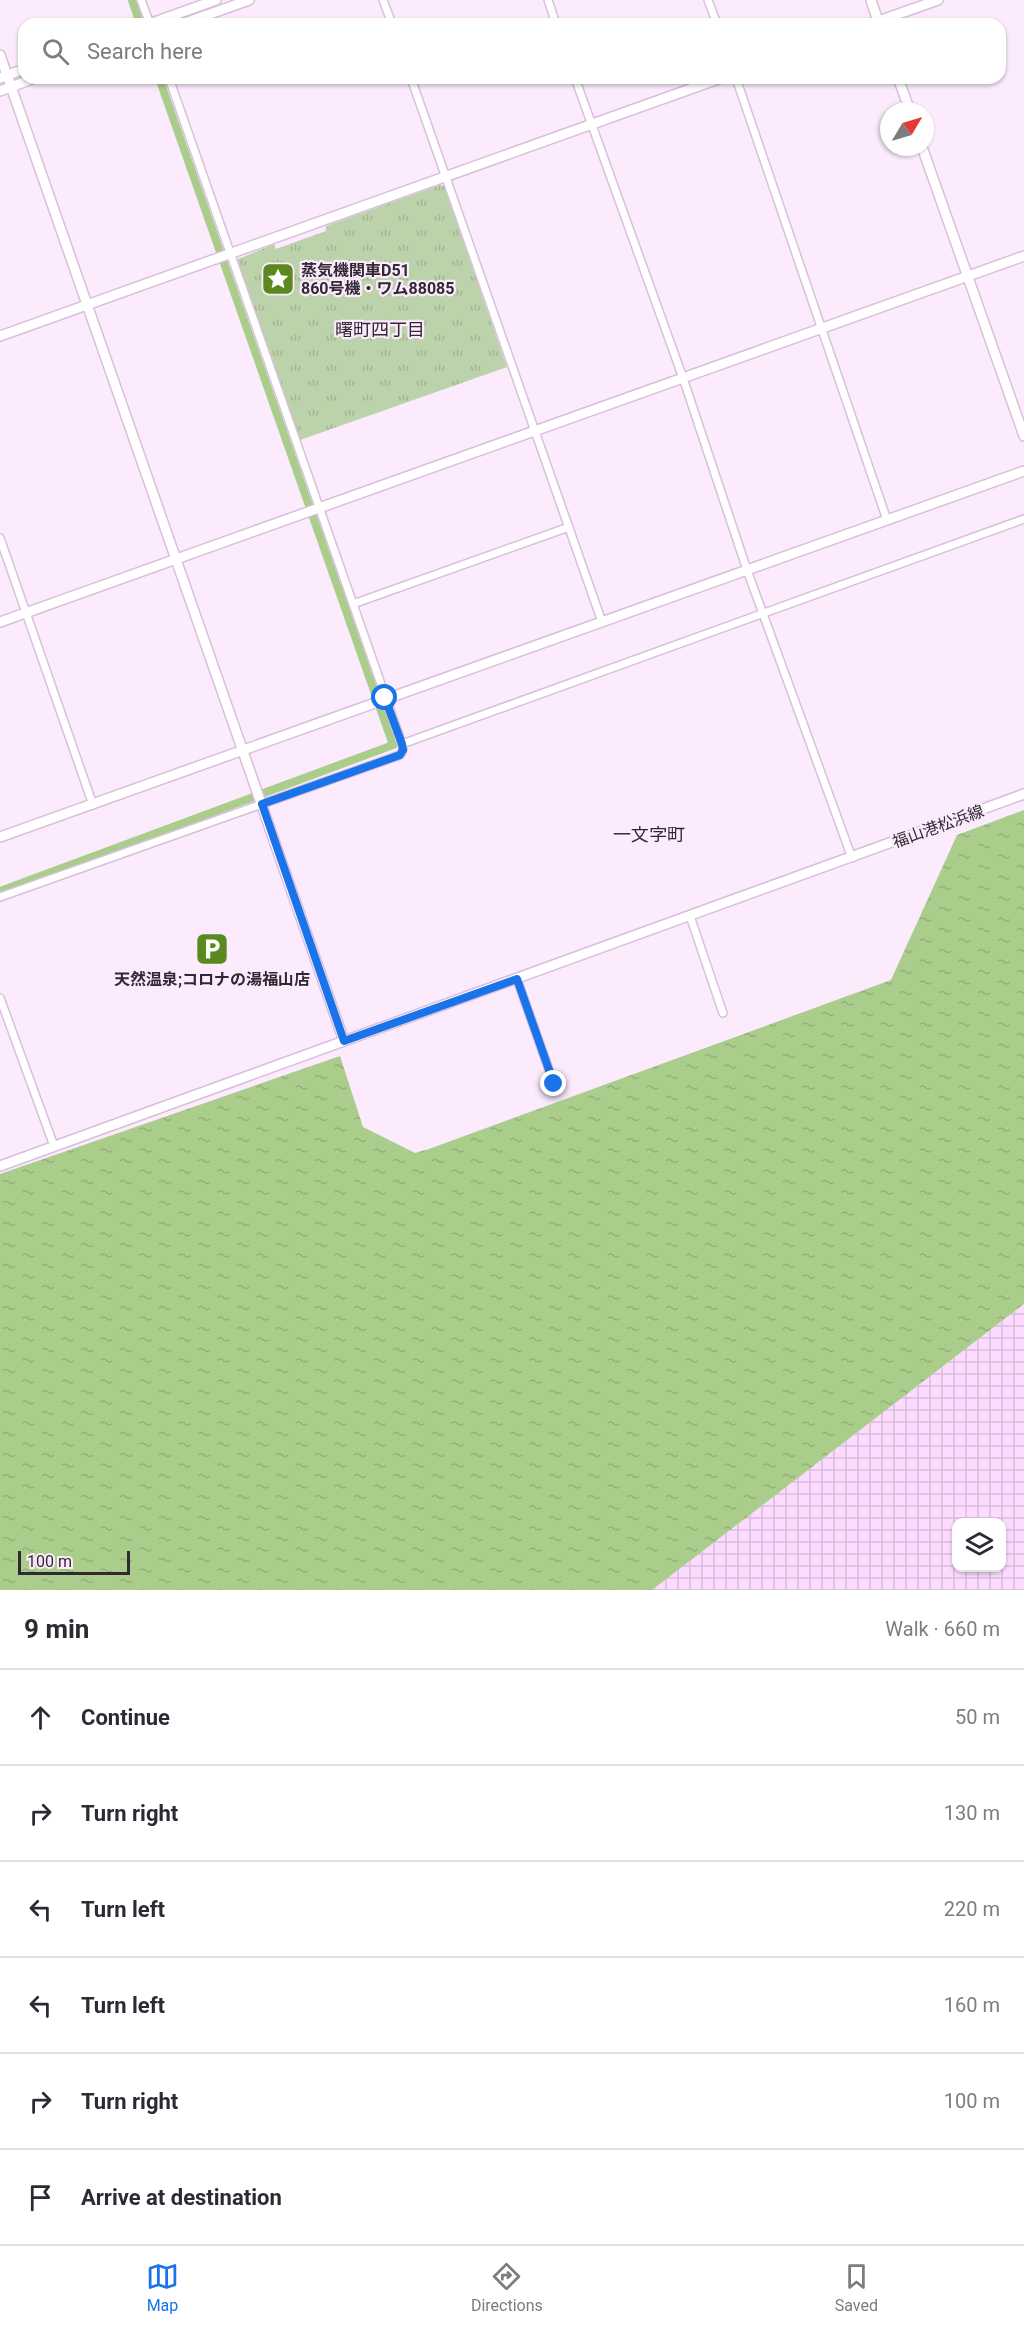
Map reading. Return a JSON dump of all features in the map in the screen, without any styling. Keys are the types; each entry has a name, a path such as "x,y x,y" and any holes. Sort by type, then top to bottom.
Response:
{"street":[{"path":"141,0 148,18"},
{"path":"166,18 216,0"},
{"path":"199,18 249,0"},
{"path":"383,0 390,18"},
{"path":"548,0 554,18"},
{"path":"708,0 715,18"},
{"path":"871,0 875,18"},
{"path":"890,18 939,0"},
{"path":"0,55 4,77 10,87 88,305 344,1041"},
{"path":"4,77 18,71"},
{"path":"0,91 18,84"},
{"path":"0,897 261,802 400,755 403,750 380,700 353,604 313,509 230,254 171,84"},
{"path":"413,84 602,622"},
{"path":"577,84 683,378 762,614 852,858"},
{"path":"0,336 705,84"},
{"path":"738,84 823,327 887,520"},
{"path":"900,84 907,102"},
{"path":"925,156 1024,436"},
{"path":"0,622 1024,256"},
{"path":"0,837 1024,471"},
{"path":"402,744 1024,519"},
{"path":"353,604 569,527"},
{"path":"0,538 93,805"},
{"name":"福山港松浜線","path":"0,1166 1024,794"},
{"path":"690,916 723,1013"},
{"path":"517,979 554,1084"},
{"path":"0,998 54,1146"}],"shaded area":[{"path":"1024,1304 1024,1590 652,1590"}],"green space":[{"path":"440,185 444,186 507,367 300,440 236,260 274,244 276,249 326,231 326,226"}],"water":[{"path":"1024,810 1024,1304 652,1590 0,1590 0,1174 340,1056 363,1127 415,1153 429,1149 891,980 957,835"}],"waterway":[{"path":"132,0 138,18"},
{"path":"0,891 393,745 161,84"}],"place":[{"name":"蒸気機関車D51 860号機・ワム88085","path":"278,279"},
{"name":"天然温泉;コロナの湯福山店","path":"212,949"}],"district":[{"name":"曙町四丁目","path":"380,330"},
{"name":"一文字町","path":"649,835"}],"route":[{"path":"385,698 402,744 403,750 400,755 262,804 344,1041 517,979 554,1084"}]}
